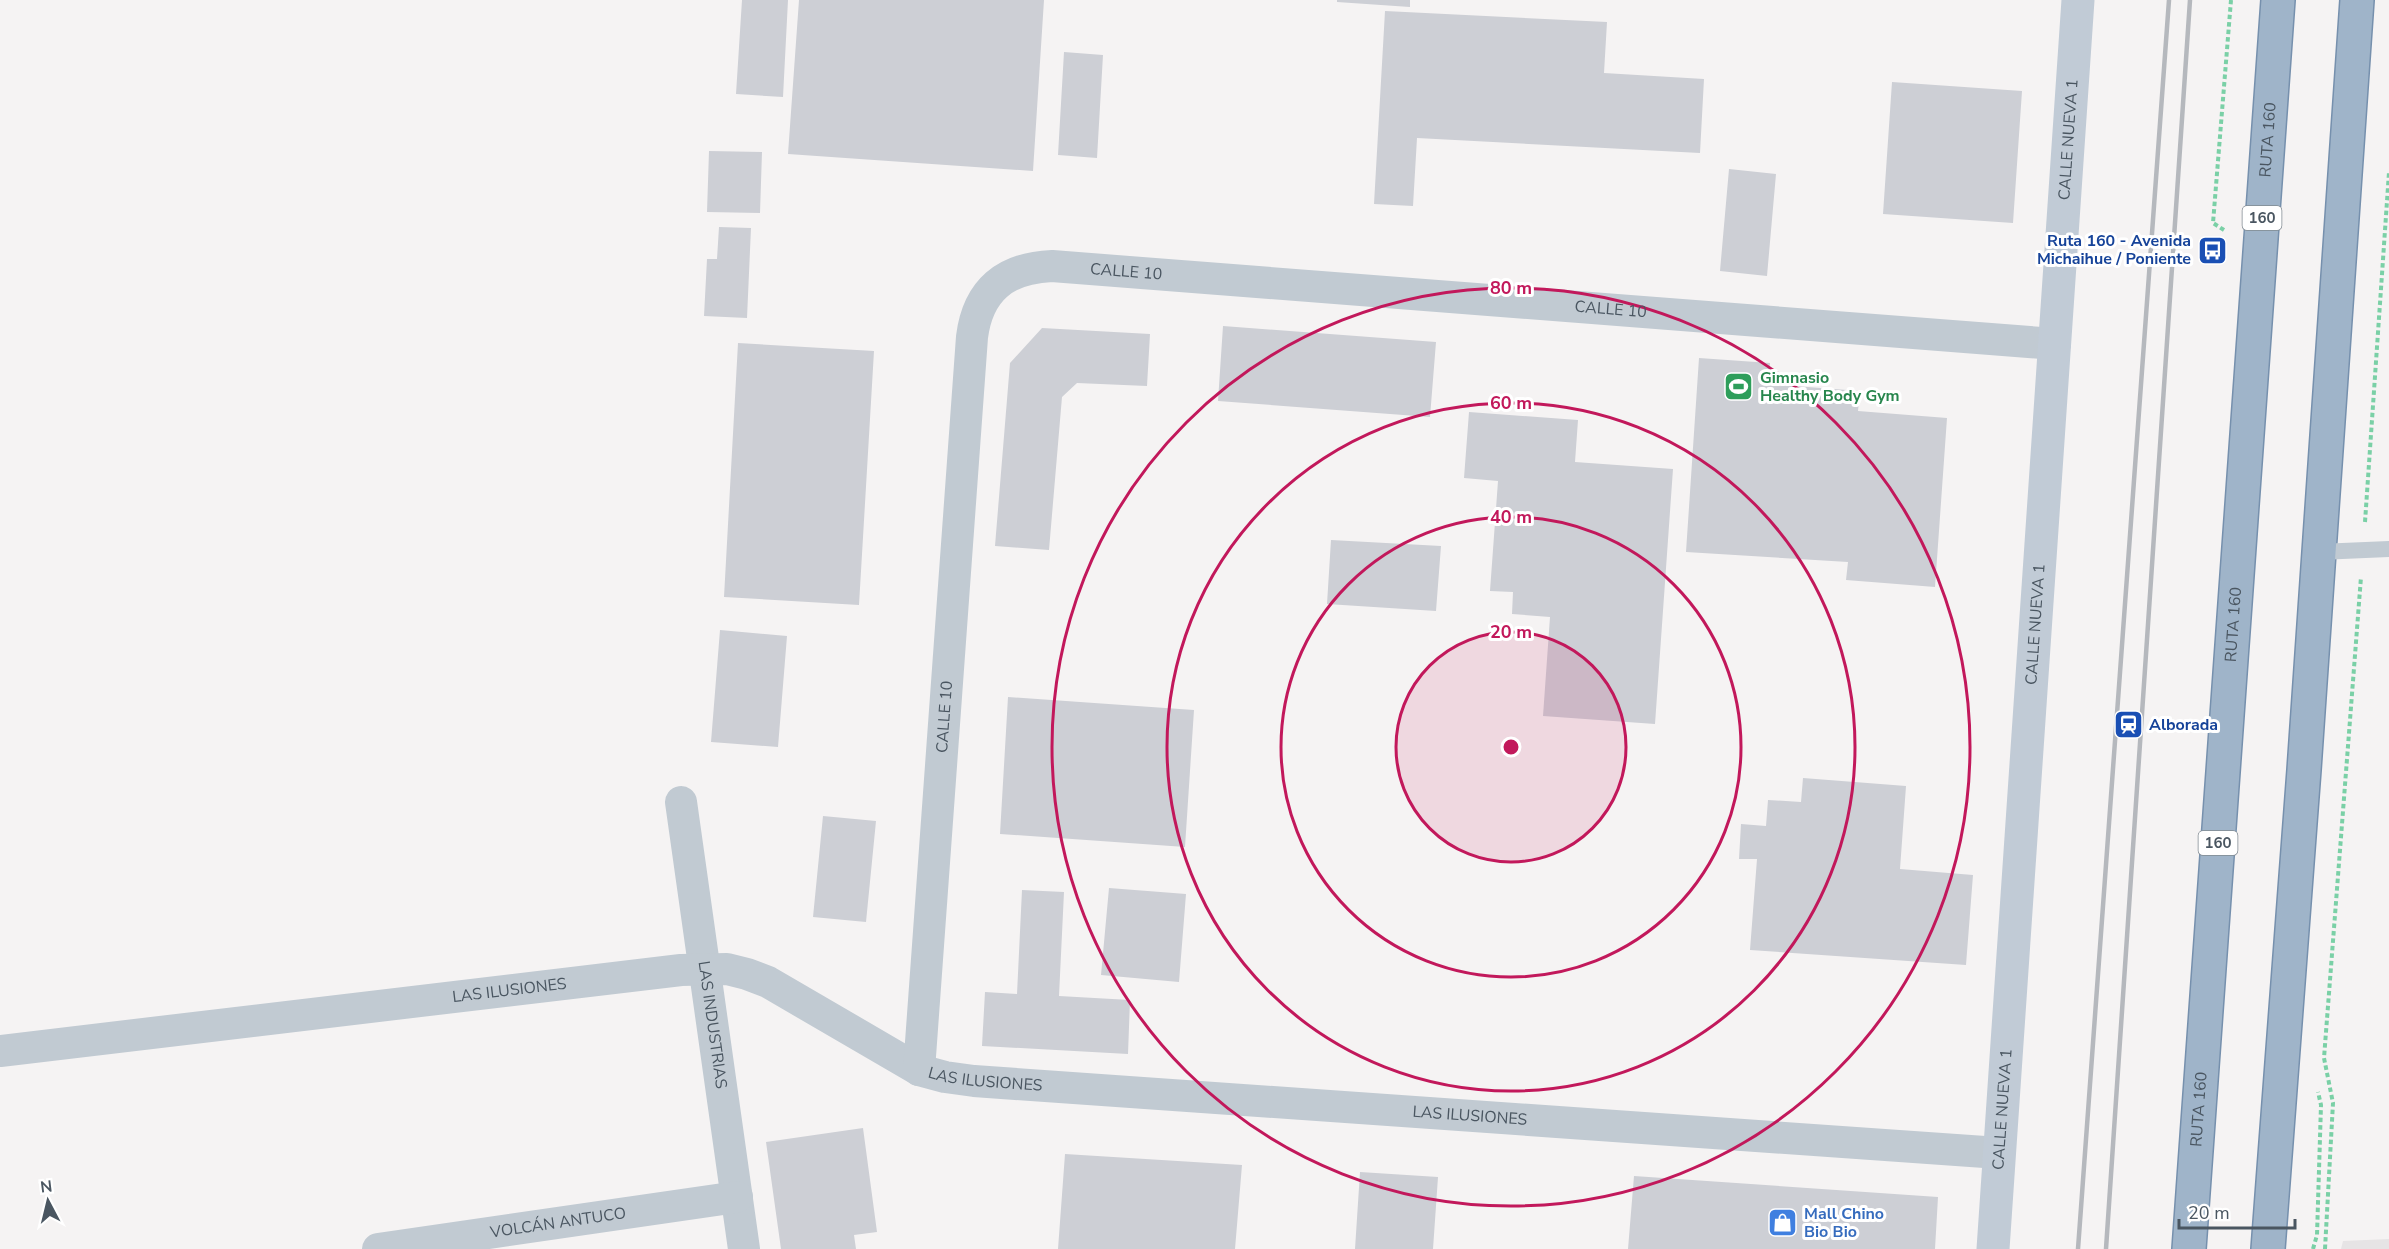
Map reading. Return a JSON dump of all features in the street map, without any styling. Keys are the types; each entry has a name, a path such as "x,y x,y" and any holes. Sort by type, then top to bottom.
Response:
{"highway":[{"name":"RUTA 160","path":"2189,1249 2278,0"},
{"path":"2268,1249 2357,0"}],"main road":[{"name":"CALLE NUEVA 1","path":"1993,1249 2078,0"}],"street":[{"name":"CALLE 10","path":"919,1070 974,318 983,299 996,284 1013,273 1032,267 1052,266 2055,344"},
{"name":"LAS INDUSTRIAS","path":"681,802 744,1249"},
{"name":"LAS ILUSIONES","path":"0,1051 681,970 727,969 768,982 896,1058 919,1070 945,1077 974,1081 1999,1153"},
{"name":"VOLCÁN ANTUCO","path":"378,1249 534,1238 737,1197"}],"lane":[{"path":"2319,552 2389,549"}],"path":[{"path":"2231,0 2213,223 2259,254"},
{"path":"2325,1249 2333,1103 2324,1058 2364,550 2389,172"}],"shaded area":[{"path":"2389,1239 2389,1249 2341,1249 2343,1241"}],"building":[{"path":"742,0 788,0 783,97 736,94"},
{"path":"799,0 1044,0 1033,171 788,154"},
{"path":"1337,0 1410,0 1410,7 1337,2"},
{"path":"1385,11 1607,22 1604,73 1704,79 1700,153 1417,138 1413,206 1374,204"},
{"path":"1064,52 1103,55 1097,158 1058,155"},
{"path":"1892,82 2022,91 2013,223 1883,214"},
{"path":"709,151 762,152 760,213 707,212"},
{"path":"1729,169 1776,174 1767,276 1720,271"},
{"path":"719,227 751,228 747,318 704,316 707,259 717,259"},
{"path":"1223,326 1436,342 1430,417 1218,401"},
{"path":"1042,328 1150,334 1147,386 1077,383 1062,397 1049,550 995,546 1010,363"},
{"path":"738,343 874,351 859,605 724,597"},
{"path":"1699,358 1770,363 1769,384 1860,391 1858,411 1947,418 1935,587 1846,580 1848,562 1686,552"},
{"path":"1469,412 1578,420 1575,462 1673,469 1655,724 1543,716 1550,617 1512,614 1513,592 1490,591 1498,481 1464,478"},
{"path":"1331,540 1441,546 1436,611 1327,604"},
{"path":"720,630 787,636 778,747 711,742"},
{"path":"1008,697 1194,710 1185,847 1000,834"},
{"path":"1803,778 1906,786 1900,869 1973,875 1966,965 1750,950 1757,859 1739,859 1741,824 1766,826 1768,800 1801,802"},
{"path":"823,816 876,821 866,922 813,917"},
{"path":"1109,888 1186,894 1179,982 1101,975"},
{"path":"1022,890 1064,892 1059,996 1130,1000 1128,1054 982,1046 985,992 1017,994"},
{"path":"863,1128 877,1232 854,1235 856,1249 781,1249 766,1142"},
{"path":"1065,1154 1242,1165 1235,1249 1058,1249"},
{"path":"1360,1172 1438,1177 1433,1249 1355,1249"},
{"name":"Mall Chino Bio Bio","path":"1634,1176 1938,1197 1935,1249 1628,1249"}],"railway":[{"path":"2078,1249 2169,0"},
{"path":"2106,1249 2190,0"}],"place":[{"name":"Ruta 160 - Avenida Michaihue / Poniente","path":"2212,250"},
{"name":"Gimnasio Healthy Body Gym","path":"1739,387"},
{"name":"Alborada","path":"2128,725"},
{"name":"Mall Chino Bio Bio","path":"1783,1223"}]}
